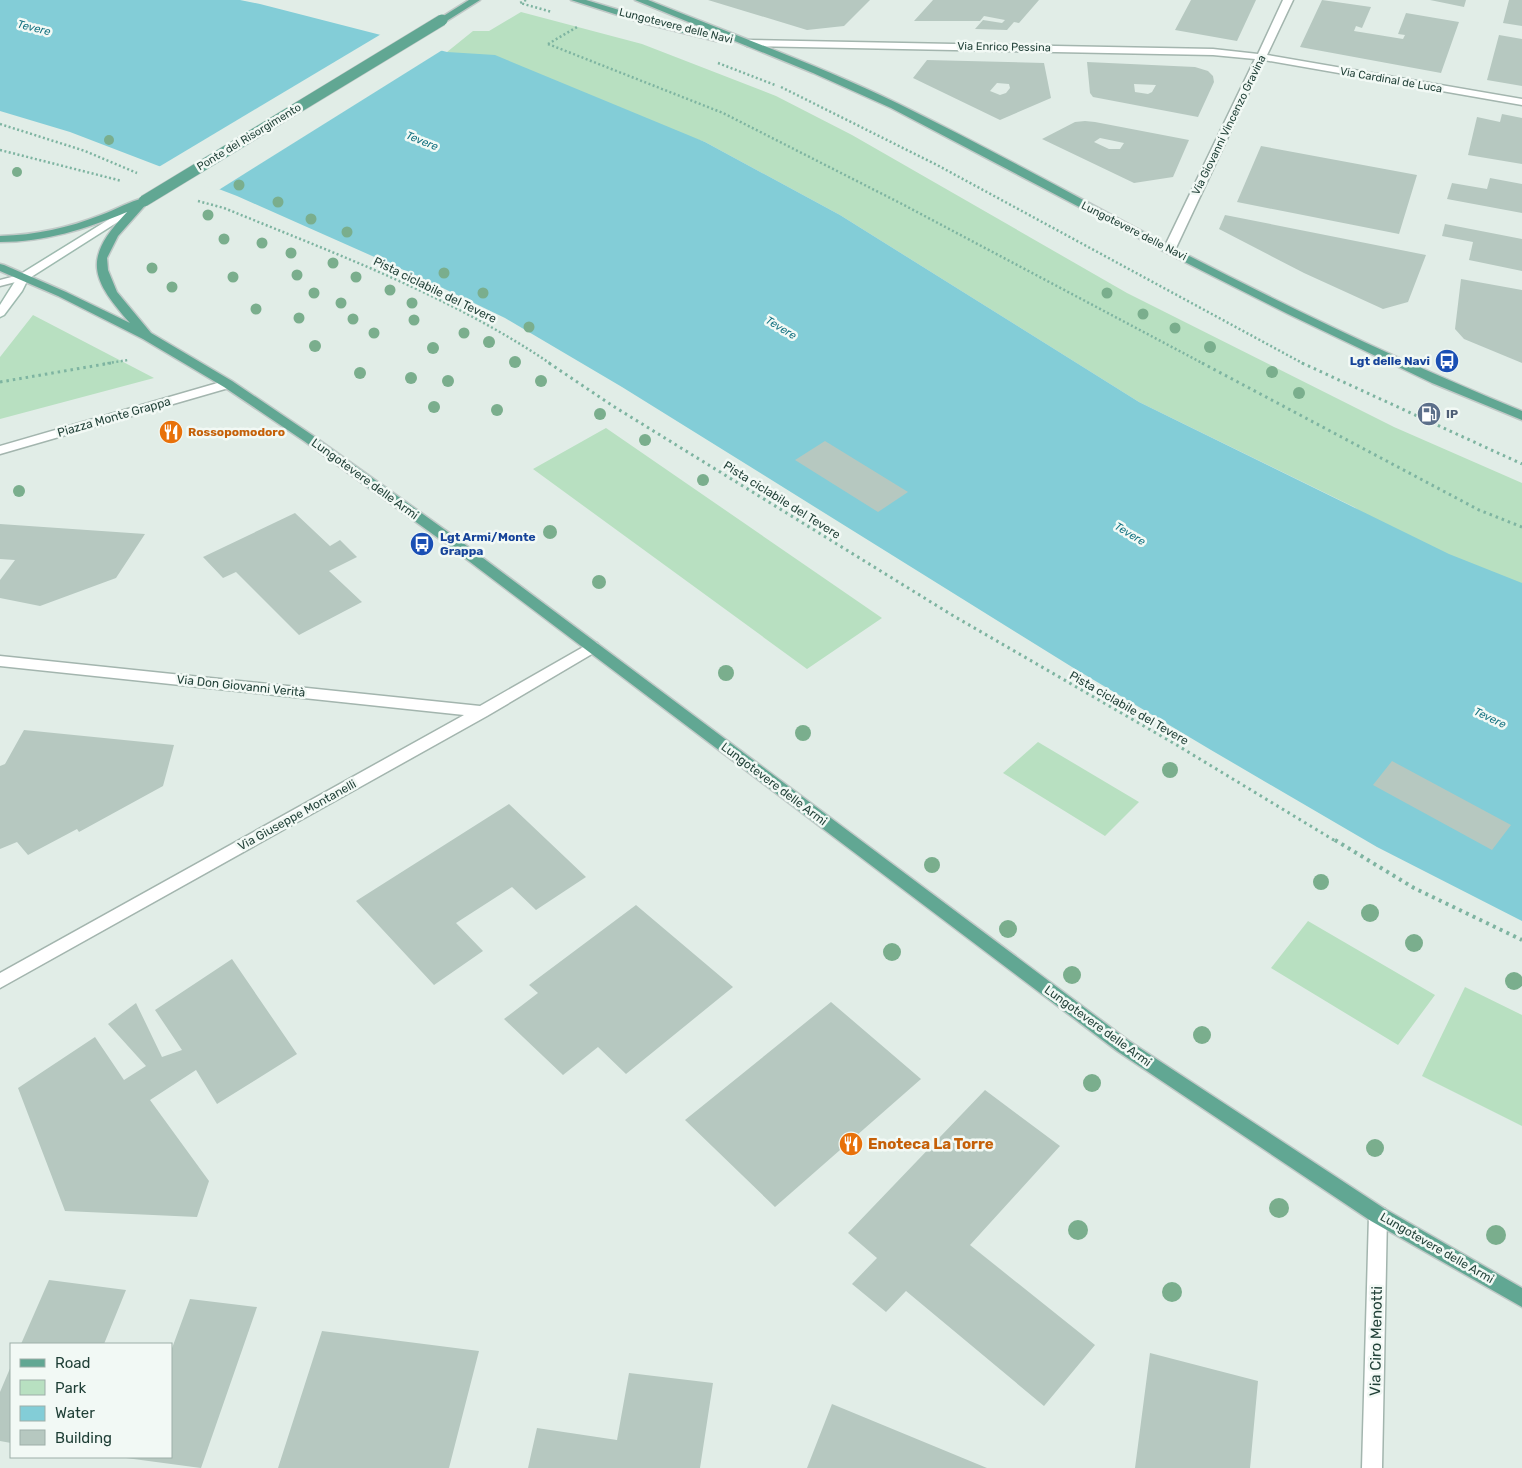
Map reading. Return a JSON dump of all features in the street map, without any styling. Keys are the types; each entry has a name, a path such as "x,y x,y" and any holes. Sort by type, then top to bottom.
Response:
{"main road":[{"name":"Ponte del Risorgimento","path":"144,201 475,0"},
{"name":"Lungotevere delle Navi","path":"576,0 681,30 747,43"},
{"name":"Lungotevere delle Navi","path":"640,0 652,2 895,106 1169,250 1362,346 1522,416"},
{"path":"0,239 25,239 61,233 144,201"},
{"path":"144,201 105,246 101,265 109,287 147,336"},
{"name":"Lungotevere delle Armi","path":"0,267 147,336 228,384 356,472 1123,1046 1378,1215 1522,1298"}],"street":[{"name":"Via Giovanni Vincenzo Gravina","path":"1169,250 1288,0"},
{"name":"Via Enrico Pessina","path":"747,43 1202,51 1261,57"},
{"name":"Via Cardinal de Luca","path":"1261,57 1522,102"},
{"name":"Ponte del Risorgimento","path":"23,277 144,201"},
{"path":"0,283 23,277"},
{"path":"0,313 16,291 23,277"},
{"name":"Piazza Monte Grappa","path":"0,450 228,384"},
{"name":"Via Giuseppe Montanelli","path":"0,981 482,712 592,647"},
{"name":"Via Don Giovanni Verità","path":"0,661 482,712"},
{"name":"Via Ciro Menotti","path":"1372,1468 1378,1215"}],"path":[{"path":"526,0 520,3 558,14"},
{"path":"578,26 548,44 731,118 902,204 1479,510 1522,527"},
{"path":"710,60 780,87 937,165 1292,359 1522,464"},
{"path":"0,124 85,151 146,176"},
{"path":"0,150 130,183"},
{"name":"Pista ciclabile del Tevere","path":"197,199 224,208 378,271 511,337 613,406 952,615 1174,744 1414,888 1522,940"},
{"path":"0,382 128,360"}],"green space":[{"path":"521,12 642,44 776,96 852,135 1127,293 1394,427 1522,483 1522,619 1354,507 1139,402 840,215 705,142 447,52 473,31 489,31"},
{"path":"33,315 154,378 0,419 0,357"},
{"path":"606,428 882,618 807,669 533,469"},
{"path":"1038,742 1139,802 1105,836 1003,773"},
{"path":"1308,921 1435,995 1398,1045 1271,968"},
{"path":"1465,987 1522,1015 1522,1126 1422,1076"}],"water":[{"name":"Tevere","path":"0,0 240,0 447,52 495,55 705,142 840,215 1139,402 1449,554 1522,583 1522,921 1377,847 1211,750 1072,667 622,387 505,318 424,279 237,196 70,132 0,111"}],"pier":[{"path":"383,33 444,49 217,191 157,168"}],"building":[{"path":"708,0 870,0 844,26 807,30"},
{"path":"933,0 1039,0 1019,23 1014,22 1007,30 975,29 983,20 1002,23 1005,20 984,16 980,21 914,21"},
{"path":"1191,0 1256,0 1237,41 1175,30"},
{"path":"1322,0 1371,7 1362,28 1356,26 1354,31 1403,39 1405,35 1398,34 1406,13 1459,22 1441,73 1300,47"},
{"path":"1430,0 1466,0 1464,7"},
{"path":"1509,0 1522,0 1522,26 1503,23"},
{"path":"1499,35 1522,39 1522,86 1487,80"},
{"path":"927,60 1044,63 1051,98 1000,120 913,78","holes":["997,83 1009,84 1010,88 1006,93 1000,95 990,91"]},
{"path":"1087,62 1195,67 1208,71 1213,76 1214,82 1198,117 1093,97 1090,93","holes":["1134,84 1156,85 1152,92 1148,94 1135,92"]},
{"path":"1502,114 1522,118 1522,164 1468,155 1477,117 1500,122"},
{"path":"1075,122 1095,122 1189,140 1173,177 1134,183 1042,139","holes":["1100,138 1124,143 1120,149 1109,149 1094,142"]},
{"path":"1261,146 1417,175 1399,234 1237,202"},
{"path":"1490,178 1522,184 1522,213 1447,199 1452,183 1487,189"},
{"path":"1225,215 1426,255 1408,302 1383,309 1304,273 1219,229"},
{"path":"1445,224 1522,239 1522,271 1469,260 1473,242 1442,236"},
{"path":"1461,279 1522,290 1522,363 1464,339 1455,329"},
{"path":"825,441 908,492 878,512 795,460"},
{"path":"295,513 330,546 340,540 357,557 329,571 362,602 299,635 236,572 223,578 203,557"},
{"path":"0,524 145,534 116,578 40,606 0,598 0,580 15,560 0,559"},
{"path":"24,730 174,745 163,786 79,832 77,829 28,855 17,842 0,849 0,766 5,764"},
{"path":"1392,761 1511,825 1492,850 1373,785"},
{"path":"509,804 586,877 536,910 512,887 456,923 483,951 434,985 356,901"},
{"path":"636,905 733,987 626,1074 598,1047 563,1075 504,1019 538,993 529,985"},
{"path":"232,959 297,1054 217,1104 196,1070 150,1100 209,1181 197,1217 65,1211 18,1088 95,1037 124,1080 146,1066 108,1024 136,1003 162,1057 182,1050 155,1010"},
{"path":"831,1002 921,1079 775,1207 685,1120"},
{"path":"985,1090 1060,1146 970,1245 1095,1345 1044,1406 906,1291 886,1312 852,1284 877,1258 848,1233"},
{"path":"49,1280 126,1290 104,1343 21,1343"},
{"path":"190,1299 257,1307 201,1468 126,1458 172,1458 172,1348"},
{"path":"322,1331 479,1351 449,1468 278,1468"},
{"path":"1150,1353 1258,1381 1250,1468 1135,1468"},
{"path":"10,1368 10,1443 0,1441 0,1392"},
{"path":"629,1373 713,1383 700,1468 528,1468 537,1428 617,1440"},
{"path":"832,1404 987,1468 807,1468"}],"place":[{"name":"Lgt delle Navi","path":"1447,361"},
{"name":"IP","path":"1429,414"},
{"name":"Rossopomodoro","path":"171,432"},
{"name":"Lgt Armi/Monte Grappa","path":"422,544"},
{"name":"Enoteca La Torre","path":"851,1144"}]}
